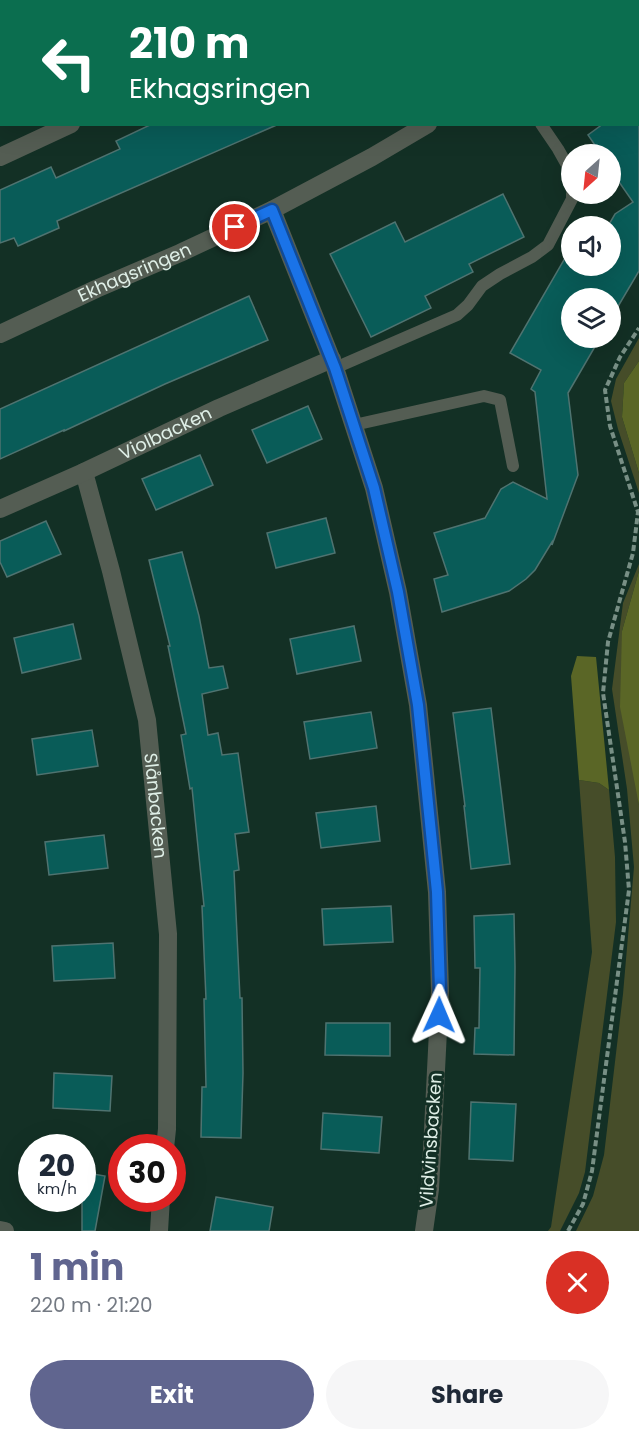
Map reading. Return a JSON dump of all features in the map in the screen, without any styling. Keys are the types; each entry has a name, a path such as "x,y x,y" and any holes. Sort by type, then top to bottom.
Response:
{"street":[{"path":"0,157 67,126"},
{"name":"Ekhagsringen","path":"1,332 272,210 425,126"},
{"name":"Vildvinsbacken","path":"272,210 333,364 374,488 398,592 418,705 437,892 440,991 430,1190 424,1231"},
{"name":"Violbacken","path":"0,509 219,408 333,364"},
{"name":"Slånbacken","path":"84,472 147,720 168,934 166,1134"},
{"path":"159,1231 160,1212"},
{"path":"0,1230 4,1231"}],"lane":[{"path":"542,126 561,154"},
{"path":"333,364 457,315 468,305 482,286 548,245 569,204"},
{"path":"354,425 484,396 500,400 513,466"}],"path":[{"path":"568,1231 584,1204 592,1171 629,890 626,842 603,693 608,642 633,554 638,512 610,426 605,390 620,357 639,328"}],"green space":[{"path":"639,338 639,361 624,383 622,417 639,473 639,493 611,401 616,379"},
{"path":"639,361 639,473 622,417 624,383"},
{"path":"639,564 622,631 639,805 639,1231 576,1231 593,1196 604,1155 623,994 634,867 627,789 612,689 623,603"},
{"path":"639,571 639,805 620,707 622,631"},
{"path":"577,656 596,657 609,790 599,783 579,780 571,676"},
{"path":"579,780 599,783 609,790 615,857 616,922 585,1172 579,1193 560,1231 548,1231 551,1227 592,952"}],"building":[{"path":"148,126 274,126 57,221 59,228 18,246 14,238 0,243 0,190 51,167 56,178 120,149 116,141"},
{"path":"600,126 639,126 639,271 621,301 621,288 561,288 561,348 594,348 568,393 578,475 552,545 552,542 535,570 509,591 442,612 434,579 448,575 434,533 485,518 501,489 513,482 547,499 535,392 531,389 541,370 510,353 561,265 561,276 621,276 621,216 614,216 633,202 621,185 621,144 594,144 588,135"},
{"path":"503,194 524,237 469,264 473,272 425,296 431,308 371,337 330,254 395,222 405,242"},
{"path":"249,296 268,340 0,459 0,409"},
{"path":"308,406 322,439 267,463 252,430"},
{"path":"200,455 213,485 156,510 142,479"},
{"path":"326,518 335,553 276,568 267,533"},
{"path":"46,521 61,554 7,577 0,562 0,541"},
{"path":"182,552 199,616 209,668 223,666 228,688 202,694 208,735 218,733 222,755 238,753 249,832 235,834 239,870 234,871 240,998 242,998 241,1138 201,1137 202,1087 206,1087 204,999 206,999 202,906 204,906 192,788 190,789 181,735 186,734 168,646 170,646 149,560"},
{"path":"73,624 81,659 22,673 14,638"},
{"path":"354,626 361,661 297,674 290,639"},
{"path":"491,708 510,864 471,869 453,713"},
{"path":"371,712 377,748 310,759 304,722"},
{"path":"92,730 98,766 37,775 32,739"},
{"path":"376,806 380,841 321,848 316,813"},
{"path":"104,835 108,868 49,875 45,842"},
{"path":"391,906 393,942 324,945 322,909"},
{"path":"514,914 514,1055 474,1054 475,1028 479,1028 480,968 475,968 474,916"},
{"path":"113,943 115,978 54,981 52,946"},
{"path":"326,1023 390,1023 390,1056 325,1055"},
{"path":"54,1073 112,1076 110,1111 53,1108"},
{"path":"471,1102 516,1104 513,1161 469,1159"},
{"path":"323,1113 382,1117 379,1153 321,1149"},
{"path":"96,1174 105,1176 95,1231 82,1231 82,1212 96,1212"},
{"path":"216,1197 273,1207 269,1231 210,1231"}],"route":[{"path":"235,227 272,210 335,368 374,488 398,592 418,705 437,892 439,1015"}]}
